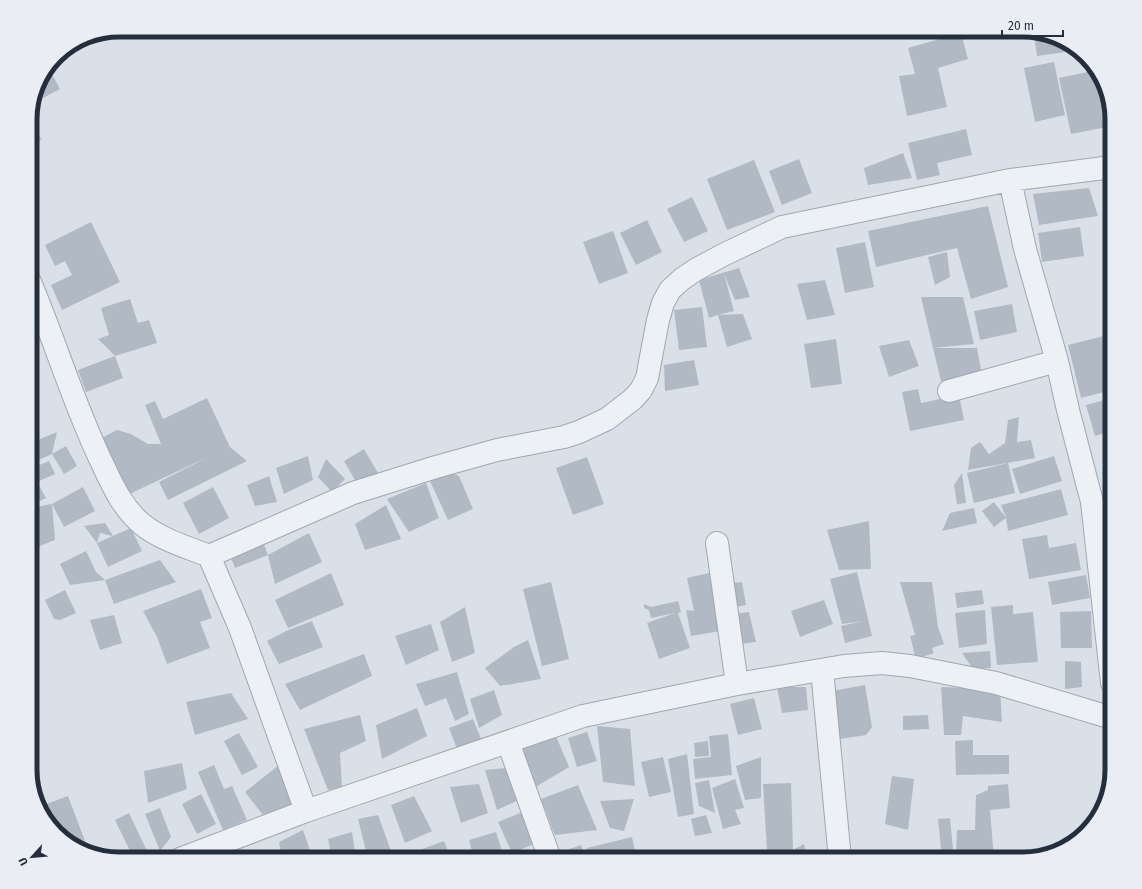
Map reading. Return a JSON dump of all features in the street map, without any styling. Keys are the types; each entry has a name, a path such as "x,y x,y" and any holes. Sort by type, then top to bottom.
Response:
{"street":[{"path":"209,556 353,493 497,450 564,437 607,419 633,399 641,390 647,378 658,320 663,303 670,290 682,279 698,269 725,254 782,227 1010,180 1105,168"},
{"path":"1010,180 1025,249 1057,361 1092,502 1105,620"},
{"path":"37,300 92,443 121,500 132,515 154,532 209,556 240,628 306,811"},
{"path":"949,392 1057,361"},
{"path":"717,543 737,684"},
{"path":"198,852 306,811 583,716 737,684 844,666 882,663 910,666 996,683 1105,716"},
{"path":"822,670 839,852"},
{"path":"508,742 547,852"}],"building":[{"path":"947,37 962,37 968,59 938,68 947,107 907,116 899,76 915,74 908,48"},
{"path":"1035,38 1050,41 1066,49 1066,52 1037,56"},
{"path":"1054,62 1065,115 1035,122 1024,68"},
{"path":"1090,71 1093,76 1095,87 1099,86 1102,97 1105,127 1071,134 1059,78"},
{"path":"51,73 60,89 41,99 41,92"},
{"path":"966,129 972,155 937,163 940,175 917,180 908,143"},
{"path":"37,135 42,139 37,142"},
{"path":"903,153 912,178 868,185 864,168"},
{"path":"799,159 812,193 782,205 769,171"},
{"path":"754,160 775,212 727,230 707,179"},
{"path":"1089,188 1098,216 1039,225 1033,194"},
{"path":"692,197 708,231 684,242 667,209"},
{"path":"988,206 1008,287 971,299 957,248 876,267 868,231"},
{"path":"647,220 662,252 636,265 620,233"},
{"path":"91,222 120,282 62,310 51,285 72,275 65,261 55,266 45,245"},
{"path":"1080,227 1084,256 1042,262 1038,233"},
{"path":"613,231 628,273 599,284 583,242"},
{"path":"865,242 874,287 845,293 836,248"},
{"path":"947,252 950,277 935,285 928,257"},
{"path":"739,268 750,297 735,300 724,274 734,311 709,318 699,280"},
{"path":"825,280 835,315 807,320 797,284"},
{"path":"921,297 963,297 974,344 933,348"},
{"path":"130,299 138,323 149,320 157,343 115,356 98,339 109,335 101,308"},
{"path":"1012,304 1017,332 980,340 974,311"},
{"path":"702,307 707,347 679,350 674,310"},
{"path":"743,314 752,339 727,347 718,315"},
{"path":"1105,336 1105,392 1081,398 1068,345"},
{"path":"836,339 842,384 811,388 804,344"},
{"path":"909,340 919,366 889,377 879,346"},
{"path":"933,348 977,348 982,375 941,381"},
{"path":"115,356 123,378 86,392 78,370"},
{"path":"694,360 699,385 665,391 664,365"},
{"path":"918,389 921,403 959,395 964,420 910,431 902,392"},
{"path":"207,398 230,447 247,461 168,500 159,482 208,457 123,497 94,442 117,430 131,434 148,444 161,444 145,405 155,401 163,419"},
{"path":"1105,400 1105,433 1095,436 1086,405"},
{"path":"1019,417 1017,442 1031,440 1035,458 968,470 971,448 980,442 989,454 1005,443 1008,420"},
{"path":"57,432 52,454 37,461 37,440"},
{"path":"66,446 77,466 64,474 52,454"},
{"path":"364,449 378,473 355,480 344,461"},
{"path":"308,456 313,480 284,494 276,468"},
{"path":"1054,456 1062,481 1020,494 1012,469"},
{"path":"587,457 604,504 573,515 556,468"},
{"path":"326,459 345,479 332,492 318,477"},
{"path":"49,461 55,474 37,482 37,466"},
{"path":"1008,463 1015,493 974,503 967,473"},
{"path":"962,473 966,503 957,504 954,485"},
{"path":"454,474 459,476 473,509 448,520 430,481 442,475"},
{"path":"269,476 277,502 255,506 247,485"},
{"path":"37,482 46,498 37,502"},
{"path":"426,483 439,518 409,532 387,499"},
{"path":"83,487 95,511 64,527 52,504"},
{"path":"213,487 229,518 199,534 183,503"},
{"path":"1061,489 1068,515 1008,531 1006,518 1001,505"},
{"path":"1105,495 1105,528 1098,497"},
{"path":"994,502 1006,518 994,527 982,511"},
{"path":"52,504 55,540 37,547 37,507"},
{"path":"386,505 401,539 365,550 355,524"},
{"path":"974,508 977,523 942,531 950,513"},
{"path":"869,521 871,569 839,570 827,530"},
{"path":"105,523 113,536 100,533 97,543 84,526"},
{"path":"131,528 142,551 108,567 97,543"},
{"path":"309,533 322,562 275,584 268,555"},
{"path":"1047,535 1049,548 1076,543 1081,570 1029,579 1022,539"},
{"path":"261,537 268,555 235,568 228,550"},
{"path":"86,551 96,572 105,580 70,585 60,564"},
{"path":"160,560 176,582 114,604 105,580"},
{"path":"857,572 872,636 845,643 841,626 863,621 842,624 830,579"},
{"path":"331,573 344,605 288,628 275,600"},
{"path":"709,573 717,605 721,631 691,636 686,610 694,611 687,578"},
{"path":"1086,575 1090,598 1052,605 1048,582"},
{"path":"551,582 569,659 542,666 523,589"},
{"path":"742,582 746,605 729,608 725,584"},
{"path":"900,582 932,582 938,627 944,644 932,648 934,653 916,659 910,636 915,635"},
{"path":"201,589 212,618 200,622 210,648 167,664 157,637 143,611"},
{"path":"65,590 76,613 60,620 54,619 45,600"},
{"path":"982,590 984,604 957,608 955,593"},
{"path":"824,600 833,624 800,637 791,611"},
{"path":"678,601 681,612 678,613 690,648 659,659 647,623 675,613 651,618 649,610 644,608 644,604 651,607"},
{"path":"1013,605 1013,614 1033,612 1038,662 997,665 991,607"},
{"path":"465,607 475,653 452,662 440,622"},
{"path":"985,610 987,644 959,648 955,613"},
{"path":"1091,611 1092,648 1061,648 1060,612"},
{"path":"749,612 756,642 732,645 728,615"},
{"path":"114,615 122,643 100,650 90,620"},
{"path":"312,621 323,647 279,664 267,641 286,631"},
{"path":"431,624 439,650 406,665 395,636"},
{"path":"528,640 541,679 500,686 485,668 514,647"},
{"path":"990,651 991,668 973,669 962,653"},
{"path":"364,654 372,676 300,710 285,684"},
{"path":"1065,661 1081,662 1082,687 1065,689"},
{"path":"457,672 469,714 455,721 446,698 425,706 416,684"},
{"path":"865,685 872,727 866,735 834,740 826,692"},
{"path":"777,687 806,687 808,710 782,713"},
{"path":"941,687 1000,689 1002,722 963,716 961,735 944,735"},
{"path":"494,690 502,715 479,728 470,699"},
{"path":"231,693 248,719 195,735 186,702"},
{"path":"754,698 762,729 738,735 730,704"},
{"path":"417,708 427,736 382,759 376,725"},
{"path":"360,715 366,741 340,753 342,787 328,790 304,729"},
{"path":"928,715 929,729 903,730 903,716"},
{"path":"473,719 481,739 457,749 449,728"},
{"path":"597,726 630,729 635,786 603,782"},
{"path":"587,732 597,761 577,767 568,738"},
{"path":"239,733 258,767 242,775 224,741"},
{"path":"555,734 569,767 534,788 519,751"},
{"path":"728,734 732,775 695,779 693,759 711,757 709,736"},
{"path":"973,740 973,755 1009,755 1009,774 956,775 955,741"},
{"path":"708,741 709,756 695,757 694,743"},
{"path":"687,754 694,814 678,817 668,759"},
{"path":"663,757 671,792 649,797 641,762"},
{"path":"761,757 761,798 745,800 736,766"},
{"path":"182,763 187,789 148,803 144,771"},
{"path":"214,765 224,789 232,786 247,820 223,830 198,772"},
{"path":"279,765 295,806 263,815 245,792"},
{"path":"507,768 521,799 497,810 485,770"},
{"path":"892,776 914,779 908,830 885,824"},
{"path":"735,779 744,808 735,810 741,824 723,829 712,788"},
{"path":"709,780 715,813 699,806 695,783"},
{"path":"791,783 793,850 804,844 806,852 767,850 763,784"},
{"path":"479,784 488,813 461,823 450,787"},
{"path":"1008,784 1010,808 990,810 993,852 956,852 957,830 975,830 976,795 988,790 988,786"},
{"path":"578,785 597,830 555,835 541,799"},
{"path":"201,794 216,824 197,834 182,804"},
{"path":"68,796 87,846 65,832 57,824 44,805"},
{"path":"414,796 432,831 405,843 391,805"},
{"path":"634,799 624,831 610,828 600,801"},
{"path":"160,808 171,837 160,851 145,814"},
{"path":"525,811 539,842 512,852 498,822"},
{"path":"129,813 147,851 131,852 115,820"},
{"path":"378,815 391,852 366,852 358,819"},
{"path":"706,815 712,833 695,836 691,819"},
{"path":"950,818 953,852 941,852 938,819"},
{"path":"303,830 311,852 281,852 279,842"},
{"path":"352,832 355,852 331,852 328,839"},
{"path":"496,832 502,852 472,852 469,840"},
{"path":"632,837 635,852 588,852 587,848"},
{"path":"444,841 448,852 417,852"},
{"path":"581,845 583,852 561,852"}]}
